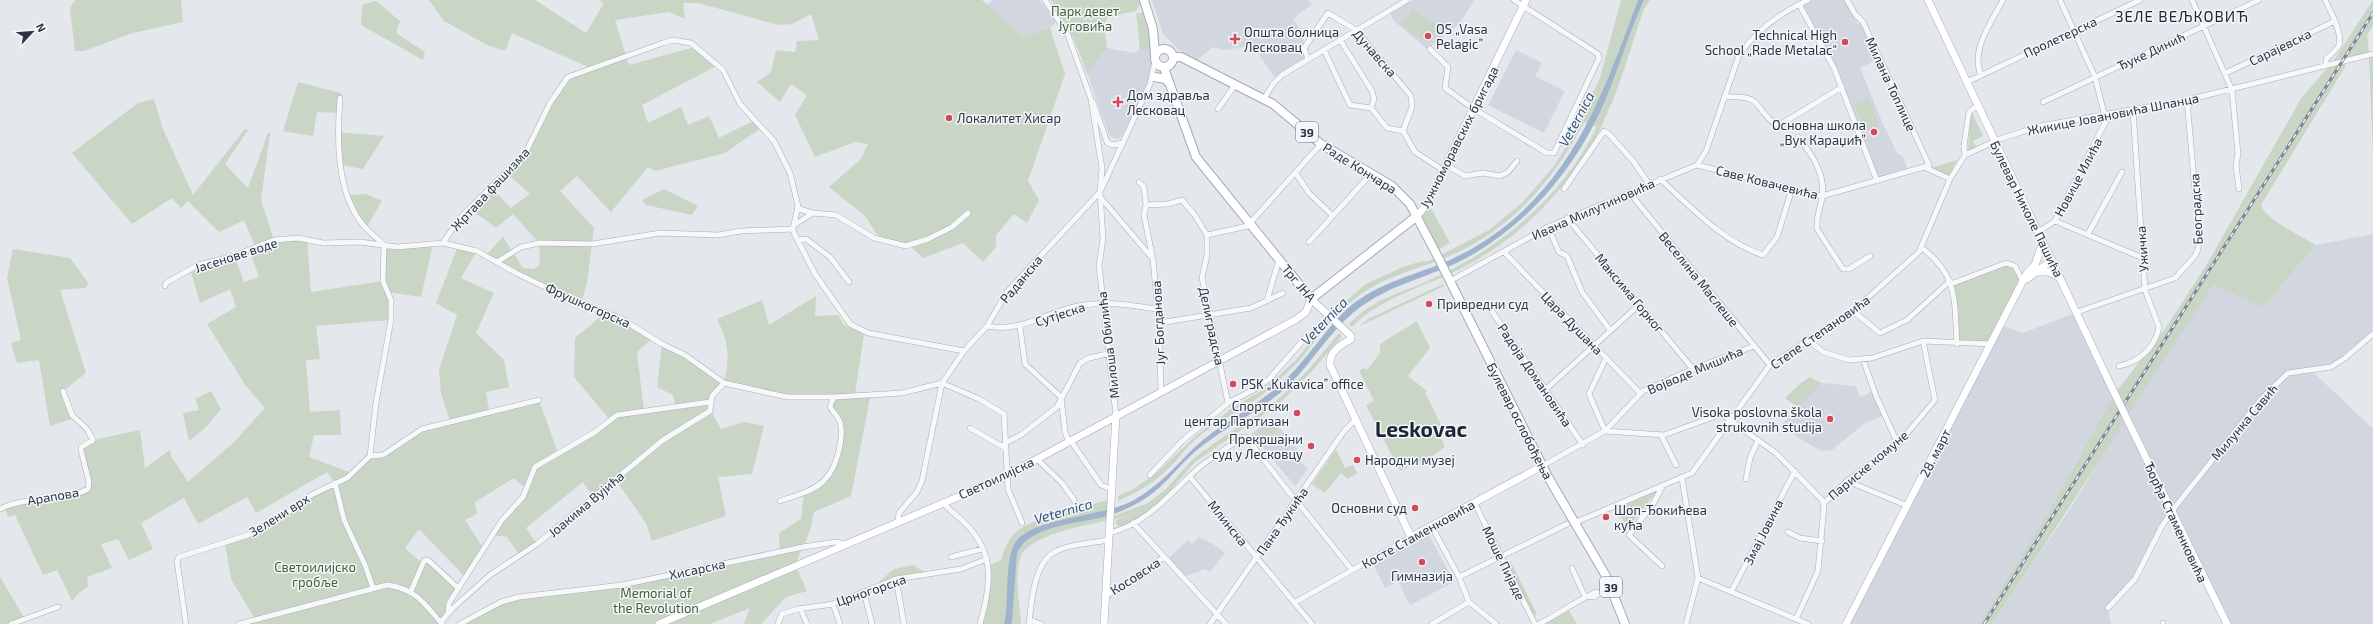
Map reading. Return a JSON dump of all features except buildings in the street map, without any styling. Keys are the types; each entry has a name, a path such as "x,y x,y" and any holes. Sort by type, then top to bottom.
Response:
{"main road":[{"path":"1144,0 1153,29 1164,49"},
{"path":"1153,29 1155,58 1163,67 1196,157 1279,260"},
{"path":"1163,67 1171,64 1174,57 1170,50 1164,49"},
{"path":"1155,58 1164,49"},
{"name":"Раде Кончара","path":"1174,57 1181,57 1273,104 1321,144 1403,195 1417,216"},
{"path":"1152,81 1165,79 1170,84"},
{"name":"Булевар ослобођења","path":"1417,216 1570,523 1606,576 1625,624"},
{"name":"Јужноморавских бригада","path":"1311,299 1417,216"},
{"name":"Трг ЈНА","path":"1279,260 1311,299"}],"street":[{"path":"1045,0 1068,35 1091,99 1102,168 1101,195 1152,255"},
{"path":"1264,99 1276,79 1407,0"},
{"path":"1430,49 1448,67 1446,88 1474,109 1552,154 1556,151 1598,61 1598,54 1524,3 1514,0"},
{"path":"1697,165 1706,151 1735,62 1743,48 1777,17 1800,2 1808,0"},
{"name":"Милана Топлице","path":"1847,0 1854,14 1863,22 1929,165 1924,167"},
{"name":"Булевар Николе Пашића","path":"1928,0 2127,419"},
{"path":"1981,75 1977,64 1978,54 1986,33 2004,0"},
{"path":"2060,0 2095,77 2106,114"},
{"name":"Пролетерска","path":"1967,82 2140,0"},
{"path":"2192,0 2226,73 2232,90 2238,154 2236,164 2239,189"},
{"name":"Ђуке Динић","path":"2043,102 2259,0"},
{"path":"2325,0 2335,21 2340,42 2335,51 2326,59 2326,64"},
{"path":"1800,2 1834,68 1878,181"},
{"name":"Јужноморавских бригада","path":"1417,216 1427,204 1524,3"},
{"name":"Дунавска","path":"1308,59 1304,48 1328,13 1356,30 1411,96 1412,107 1403,131"},
{"name":"Сарајевска","path":"2226,73 2335,21"},
{"name":"Жртава фашизма","path":"443,243 460,218 526,152 550,103 568,77 626,55 673,40 690,43 723,70 740,104 774,141 790,173 799,208"},
{"path":"1340,40 1372,91 1374,99 1371,108"},
{"path":"1324,50 1350,105 1371,108 1387,128 1403,131 1415,152 1466,176 1483,173 1500,176 1508,172 1517,161"},
{"name":"Жикице Јовановића Шпанца","path":"1995,141 2040,126 2187,100 2232,90 2342,60 2373,54"},
{"path":"1152,81 1155,58"},
{"path":"1101,195 1152,81 1163,67"},
{"path":"1218,109 1235,85"},
{"path":"1724,97 1741,96 1750,98 1778,126 1842,87"},
{"path":"340,98 337,137 343,179 357,217 384,244 383,281 391,300 391,320 376,403 370,456"},
{"path":"1091,99 1096,107 1107,142 1112,144 1123,143"},
{"name":"Београдска","path":"2077,312 2145,290 2174,278 2192,261 2198,249 2195,179 2187,100"},
{"path":"1978,105 1969,112 1964,146 1965,155 1995,141"},
{"name":"Ужичка","path":"2119,366 2130,363 2140,357 2150,346 2157,333 2156,318 2145,290 2133,110"},
{"name":"Новице Илића","path":"2038,232 2055,221 2103,130 2106,114"},
{"path":"1564,189 1604,131 1609,134 1633,161 1649,184"},
{"path":"1798,137 1816,160 1822,196 1817,228 1841,268 1849,269 1870,256"},
{"path":"1139,182 1144,187 1146,205 1168,204 1182,200 1207,235 1251,224 1321,144"},
{"name":"Степе Степановића","path":"1682,478 1694,470 1770,365 1853,311 1915,256 1922,248 1950,179 1965,155"},
{"name":"Саве Ковачевића","path":"1697,165 1822,196 1924,167"},
{"name":"Ивана Милутиновића","path":"1449,279 1504,252 1567,218 1697,165"},
{"path":"1924,167 1950,179"},
{"path":"1295,172 1309,193 1333,216"},
{"path":"2088,234 2122,172"},
{"path":"1309,242 1371,174"},
{"path":"1660,179 1721,232 1738,243 1763,255 1776,237 1792,189"},
{"name":"Веселина Маслеше","path":"1629,192 1770,365"},
{"name":"Милоша Обилића","path":"1101,195 1103,239 1099,266 1111,354 1116,415 1104,624"},
{"name":"Раданска","path":"898,521 898,513 917,492 922,482 925,457 942,383 964,351 986,326 1007,292 1101,195"},
{"name":"Југ Богданова","path":"1146,205 1144,215 1155,266 1159,323 1161,392"},
{"path":"964,351 868,333 850,324 815,274 793,227 799,208 813,213 836,215 874,238 906,246 918,244 948,229 968,213"},
{"path":"497,262 521,247 539,243 593,244 660,233 718,235 741,231 793,227 813,213"},
{"name":"Максима Горког","path":"1567,218 1693,369"},
{"path":"2055,221 2143,258"},
{"path":"1548,227 1559,252 1567,256 1582,292 1610,330"},
{"name":"Делиградска","path":"1207,235 1208,248 1202,278 1208,316 1228,403"},
{"name":"Јасенове воде","path":"165,286 198,266 234,256 274,240 298,238 323,243 360,242 384,244"},
{"path":"798,240 806,239 826,254 849,282"},
{"path":"2043,242 2036,268 2060,278"},
{"name":"Фрушкогорска","path":"384,244 397,247 443,243 477,251 567,297 635,326 653,338 685,354 724,383 787,397 834,398 902,393 942,383"},
{"path":"1922,248 1940,263 1950,283 1957,344"},
{"name":"Цара Душана","path":"1504,252 1640,393"},
{"name":"Трг ЈНА","path":"1267,300 1279,260"},
{"name":"28. март","path":"1846,624 2024,283 2036,268 2052,260"},
{"path":"1853,311 1880,333 1907,320 1950,283 2006,263 2015,266 2024,283"},
{"path":"1159,323 1251,308 1283,293"},
{"name":"Трг ЈНА","path":"1311,299 1349,334 1351,339 1334,352 1330,358 1330,364 1356,419"},
{"name":"Светоилијска","path":"659,624 1007,475 1304,315 1311,299"},
{"name":"Сутјеска","path":"986,326 1020,327 1071,307 1105,303 1158,309"},
{"name":"Радоја Домановића","path":"1488,304 1583,445"},
{"path":"1545,390 1640,304"},
{"path":"1020,327 1024,364 1058,393 1062,400 1065,432 1101,485 1111,489"},
{"name":"Милунка Савић","path":"2108,608 2135,579 2162,526 2172,512 2242,420 2282,378 2296,371 2331,367 2345,358 2373,334"},
{"path":"1150,475 1181,442 1228,403 1262,385 1275,373 1307,336"},
{"path":"1808,340 1815,348 1829,355 1849,360 1863,359 1922,341 1957,344 1991,344"},
{"name":"Париске комуне","path":"1824,503 1847,481 1898,444 1936,398 1922,341"},
{"name":"Војводе Мишића","path":"1542,466 1583,445 1605,431 1640,393 1693,369 1754,346"},
{"path":"1005,445 1057,407 1080,363 1089,358 1111,354"},
{"path":"1606,358 1589,394 1605,431 1661,435 1716,416 1724,416 1758,440 1795,471 1824,503 1822,541 1818,571 1796,619"},
{"path":"1863,359 1876,396 1898,444"},
{"name":"Јоакима Вујића","path":"441,623 448,613 490,574 537,544 658,444 710,410 712,396 724,383"},
{"path":"942,383 979,399 1002,412 1008,489 1022,523"},
{"name":"Арапова","path":"0,509 19,502 52,498 88,489 89,482 81,447 93,440 87,429 72,415 63,391"},
{"path":"780,501 804,493 826,480 832,472 842,432 840,422 830,406 834,398"},
{"name":"Зелени врх","path":"186,624 177,561 179,557 248,535 335,483 347,478 370,456 382,455 422,429 539,400"},
{"path":"448,613 449,603 458,588 502,520 523,497 535,467 595,432 617,415 710,402"},
{"path":"1356,419 1411,537"},
{"name":"Пана Ђукића","path":"1210,624 1256,558 1294,498 1344,431 1356,419"},
{"name":"Ђорђа Стаменковића","path":"2127,419 2227,624"},
{"path":"970,428 1005,445"},
{"path":"1661,435 1676,465"},
{"path":"1041,624 1029,622 1030,603 1038,576 1051,554 1109,536 1150,514 1190,477 1232,444 1246,437 1352,570"},
{"path":"1746,479 1750,458 1758,440"},
{"path":"1037,459 1062,484 1074,500"},
{"name":"Косте Стаменковића","path":"1294,603 1431,525 1542,466"},
{"name":"Змај Јовина","path":"1731,592 1795,471"},
{"name":"Млинска","path":"1190,477 1312,624"},
{"path":"1459,577 1570,523 1682,478 1698,578 1686,624"},
{"path":"1847,481 1908,506"},
{"path":"335,483 344,520 365,565 373,588"},
{"path":"1662,566 1629,535 1657,499 1663,485"},
{"path":"942,502 970,529 987,559 990,584 980,624"},
{"name":"Моше Пијаде","path":"1474,502 1535,624"},
{"path":"1133,524 1226,624"},
{"path":"1431,525 1459,577 1469,602 1496,624"},
{"path":"1788,532 1800,538 1822,541"},
{"name":"Хисарска","path":"460,624 501,602 519,597 622,585 803,547 836,542 845,544"},
{"path":"952,557 982,549"},
{"name":"Косовска","path":"1106,594 1112,593 1164,557"},
{"name":"Црногорска","path":"778,624 782,614 834,604 896,579 961,569 987,559"},
{"path":"411,591 424,561 428,560 458,588"},
{"path":"1539,624 1587,597 1572,568"},
{"path":"1698,578 1808,624"},
{"path":"896,579 904,624"},
{"path":"239,624 387,585 403,587 411,591 441,623"},
{"path":"864,592 872,624"},
{"path":"1434,623 1469,602"},
{"path":"834,604 840,624"},
{"path":"11,624 58,607"},
{"path":"801,610 807,624"}],"shaded area":[{"path":"993,0 1039,0 1056,22 1050,28 1022,37 987,5"},
{"name":"Општа болница Лесковац","path":"1152,0 1308,0 1312,4 1293,19 1303,32 1304,48 1308,59 1276,79 1253,46 1224,50 1213,47 1197,60 1179,50 1163,34"},
{"name":"OS „Vasa Pelagic”","path":"1413,0 1474,0 1460,23 1427,49 1394,21 1390,13"},
{"name":"Technical High School „Rade Metalac\"","path":"1812,0 1846,0 1858,24 1861,23 1877,59 1860,68 1883,124 1897,153 1903,156 1907,168 1877,178 1847,96 1800,5"},
{"name":"Дом здравља Лесковац","path":"1107,48 1135,53 1140,50 1154,49 1155,63 1148,84 1122,136 1117,139 1113,138 1109,134 1087,73"},
{"path":"1516,50 1542,63 1535,76 1565,91 1544,133 1488,105"},
{"path":"2373,234 2373,334 2337,364 2311,370 2373,429 2373,624 2227,624 2172,512 2141,568 2108,608 2111,624 1992,624 2074,503 2126,416 2213,285 2263,307 2316,245"},
{"path":"2077,312 2115,393 2049,511 1979,624 1846,624 2001,325 2023,333"},
{"name":"Visoka poslovna škola strukovnih studija","path":"1821,383 1856,386 1860,397 1874,391 1884,415 1864,424 1832,450 1821,451 1794,435 1782,424"},
{"path":"1272,418 1303,456 1299,460 1308,469 1295,486 1251,434"},
{"path":"1428,533 1454,582 1410,605 1398,581 1385,588 1372,562"},
{"path":"1199,537 1213,544 1225,553 1210,572 1205,569 1184,577 1168,559 1188,540 1192,544"}],"green space":[{"path":"75,0 181,0 183,22 133,33 84,51 75,51 70,8"},
{"path":"429,0 535,0 586,33 604,3 599,0 982,0 1022,37 1050,28 1065,74 1028,181 1039,200 1027,223 1014,214 996,235 996,247 983,262 963,243 923,258 908,244 887,241 876,233 865,216 829,187 861,159 868,144 855,142 815,157 795,115 807,95 791,84 780,102 757,82 771,72 776,50 795,52 797,41 819,40 811,14 792,24 779,25 698,3 683,3 685,19 669,12 615,20 629,65 695,47 714,58 718,65 642,105 648,123 681,107 688,125 709,116 719,138 753,121 761,128 725,153 655,171 648,167 611,212 577,176 560,191 594,228 587,283 581,303 486,255 503,237 523,268 534,269 540,264 539,243 513,214 496,228 469,208 490,186 511,208 530,194 505,172 527,152 550,103 568,77 590,68 512,33 505,51 487,45 444,21"},
{"name":"Парк девет Југовића","path":"1051,0 1139,0 1140,4 1136,11 1108,17 1104,25 1107,48 1087,73 1074,39"},
{"path":"1621,0 1650,0 1644,9 1619,85 1600,129 1574,171 1543,208 1507,240 1487,254 1466,266 1391,299 1364,316 1352,327 1349,324 1360,314 1380,301 1424,283 1461,264 1508,234 1549,196 1567,175 1583,152 1597,127 1584,122 1560,163 1545,182 1530,200 1494,231 1474,244 1452,255 1400,274 1374,286 1362,294 1335,317 1297,363 1268,390 1203,434 1153,482 1118,501 1118,496 1135,488 1154,475 1198,434 1231,409 1264,389 1295,361 1339,307 1366,284 1403,267 1422,261 1427,262 1489,230 1523,202 1554,166 1573,135 1600,78"},
{"path":"2373,0 2373,26 2367,35 2369,54 2373,54 2373,157 2369,55 2347,59 2345,67 2261,205 2269,216 2276,222 2316,245 2263,307 2213,285 1992,624 1979,624 2049,511 2115,393 2165,329 2207,264 2302,97 2332,63"},
{"path":"376,1 400,21 396,33 425,52 423,60 361,25 362,5"},
{"path":"1412,9 1439,26 1428,43 1402,25"},
{"path":"1143,12 1154,49 1140,50 1136,14"},
{"path":"298,82 341,93 339,113 317,112 313,136 283,131"},
{"name":"Светоилијско гробље","path":"154,99 163,129 193,195 245,129 248,130 225,164 248,188 268,133 270,133 261,200 274,240 307,239 311,292 383,281 384,245 397,247 433,244 421,297 387,292 391,300 391,320 316,326 320,359 306,360 310,412 340,410 341,435 314,435 309,457 352,473 370,456 376,457 417,432 450,421 441,393 439,369 457,315 436,303 458,246 477,251 461,278 494,293 476,333 504,360 509,387 486,392 489,412 539,400 558,453 610,420 574,377 575,338 606,312 653,338 637,352 644,411 675,405 673,395 657,387 662,344 675,350 724,383 714,396 711,405 713,415 721,429 744,422 764,426 752,474 718,477 726,516 652,541 646,523 615,479 593,497 583,482 526,528 537,544 519,555 507,537 492,535 523,497 526,489 514,478 475,502 477,514 465,520 483,548 465,577 419,529 405,548 422,563 428,560 458,588 442,624 239,624 255,619 231,579 225,543 237,540 334,482 327,472 256,513 247,497 198,524 184,498 141,523 153,549 129,560 118,539 101,544 112,568 87,577 88,587 80,592 72,601 57,570 43,575 15,515 8,517 4,507 88,489 81,450 93,440 140,430 145,468 170,450 171,456 188,482 233,443 265,408 246,386 207,324 236,307 230,289 200,303 190,269 234,256 244,282 259,277 249,249 255,246 244,220 219,232 188,201 181,208 172,198 132,224 72,153 138,103"},
{"path":"1868,99 1879,125 1866,131 1854,105"},
{"path":"1971,110 1983,136 1973,141 1976,147 1968,151"},
{"path":"337,132 384,136 363,169 341,165"},
{"path":"1957,160 1949,176 1931,168"},
{"path":"664,189 698,206 692,215 646,205 642,200"},
{"path":"366,194 382,201 366,228 360,222 348,195"},
{"path":"1429,208 1432,210 1450,243 1439,249 1422,216"},
{"path":"13,249 70,258 89,284 85,288 60,290 86,373 63,391 75,418 50,426 39,360 17,363 11,343 21,340 7,278"},
{"path":"2011,263 2024,283 1991,344 1957,344 1951,284"},
{"path":"1443,284 1444,286 1360,326 1368,319"},
{"name":"Memorial of the Revolution","path":"816,296 815,316 838,315 844,325 864,334 855,394 871,393 851,496 814,512 810,531 795,565 807,591 786,597 761,624 744,624 750,608 710,624 460,624 501,602 622,585 780,553 779,533 801,519 804,493 832,472 841,428 831,408 833,398 787,397 724,383 728,357 724,335 717,319 762,300 769,325"},
{"path":"1417,321 1430,348 1408,376 1427,391 1425,392 1441,425 1439,434 1445,447 1431,457 1400,471 1366,405 1374,401 1359,371 1364,368 1367,370 1380,353 1380,344"},
{"path":"1339,333 1342,336 1312,371 1280,403 1195,462 1169,492 1144,510 1167,494 1149,512 1122,527 1116,525 1116,520 1132,515 1072,528 1041,539 1030,546 1022,554 1019,561 1017,579 1021,624 980,624 986,602 988,566 1001,560 1008,542 1015,533 1023,527 1046,517 1112,499 1111,517 1148,503 1166,489 1193,459 1227,434 1271,406 1310,368"},
{"path":"1810,377 1821,383 1798,408 1785,398 1802,382"},
{"path":"211,391 221,409 205,428 189,441 183,413 199,410 195,399"},
{"path":"1272,419 1279,429 1262,443 1255,433"},
{"path":"1336,449 1345,468 1353,465 1357,473 1348,479 1341,473 1325,493 1312,484"},
{"path":"1655,491 1657,492 1655,497 1653,496 1629,527 1614,510"},
{"path":"1511,562 1537,614 1532,617 1506,565"},
{"path":"913,565 929,575 912,577 872,588 894,569"},
{"path":"0,577 25,619 11,624 0,624"},
{"path":"1569,611 1577,624 1545,624"}],"water":[{"path":"1638,0 1644,0 1607,96 1593,126 1569,165 1541,200 1508,230 1472,255 1457,263 1382,294 1354,312 1329,338 1290,384 1279,394 1208,441 1184,462 1160,487 1146,498 1129,508 1111,515 1046,530 1024,543 1017,553 1012,621 1011,624 1004,624 1010,557 1017,540 1025,533 1050,523 1109,510 1142,495 1165,477 1203,440 1261,400 1288,377 1339,317 1359,299 1386,284 1444,263 1458,256 1495,234 1526,208 1552,179 1574,148 1608,77"}],"railway":[{"path":"1984,624 2373,13"}],"place":[{"name":"OS „Vasa Pelagic”","path":"1428,36"},
{"name":"Општа болница Лесковац","path":"1235,39"},
{"name":"Technical High School „Rade Metalac\"","path":"1845,42"},
{"name":"Дом здравља Лесковац","path":"1118,102"},
{"name":"Локалитет Хисар","path":"949,118"},
{"name":"Основна школа „Вук Караџић”","path":"1874,132"},
{"name":"Привредни суд","path":"1429,304"},
{"name":"PSK „Kukavica” office","path":"1233,384"},
{"name":"Спортски центар Партизан","path":"1297,413"},
{"name":"Visoka poslovna škola strukovnih studija","path":"1830,419"},
{"name":"Прекршајни суд у Лесковцу","path":"1311,446"},
{"name":"Народни музеј","path":"1357,460"},
{"name":"Основни суд","path":"1415,508"},
{"name":"Шоп-Ђокићева кућа","path":"1606,517"},
{"name":"Гимназија","path":"1422,562"}],"district":[{"name":"ЗЕЛЕ ВЕЉКОВИЋ","path":"2182,16"},
{"name":"Leskovac","path":"1421,428"}],"water label":[{"name":"Veternica","path":"1576,119"},
{"name":"Veternica","path":"1324,321"},
{"name":"Veternica","path":"1063,511"}]}
